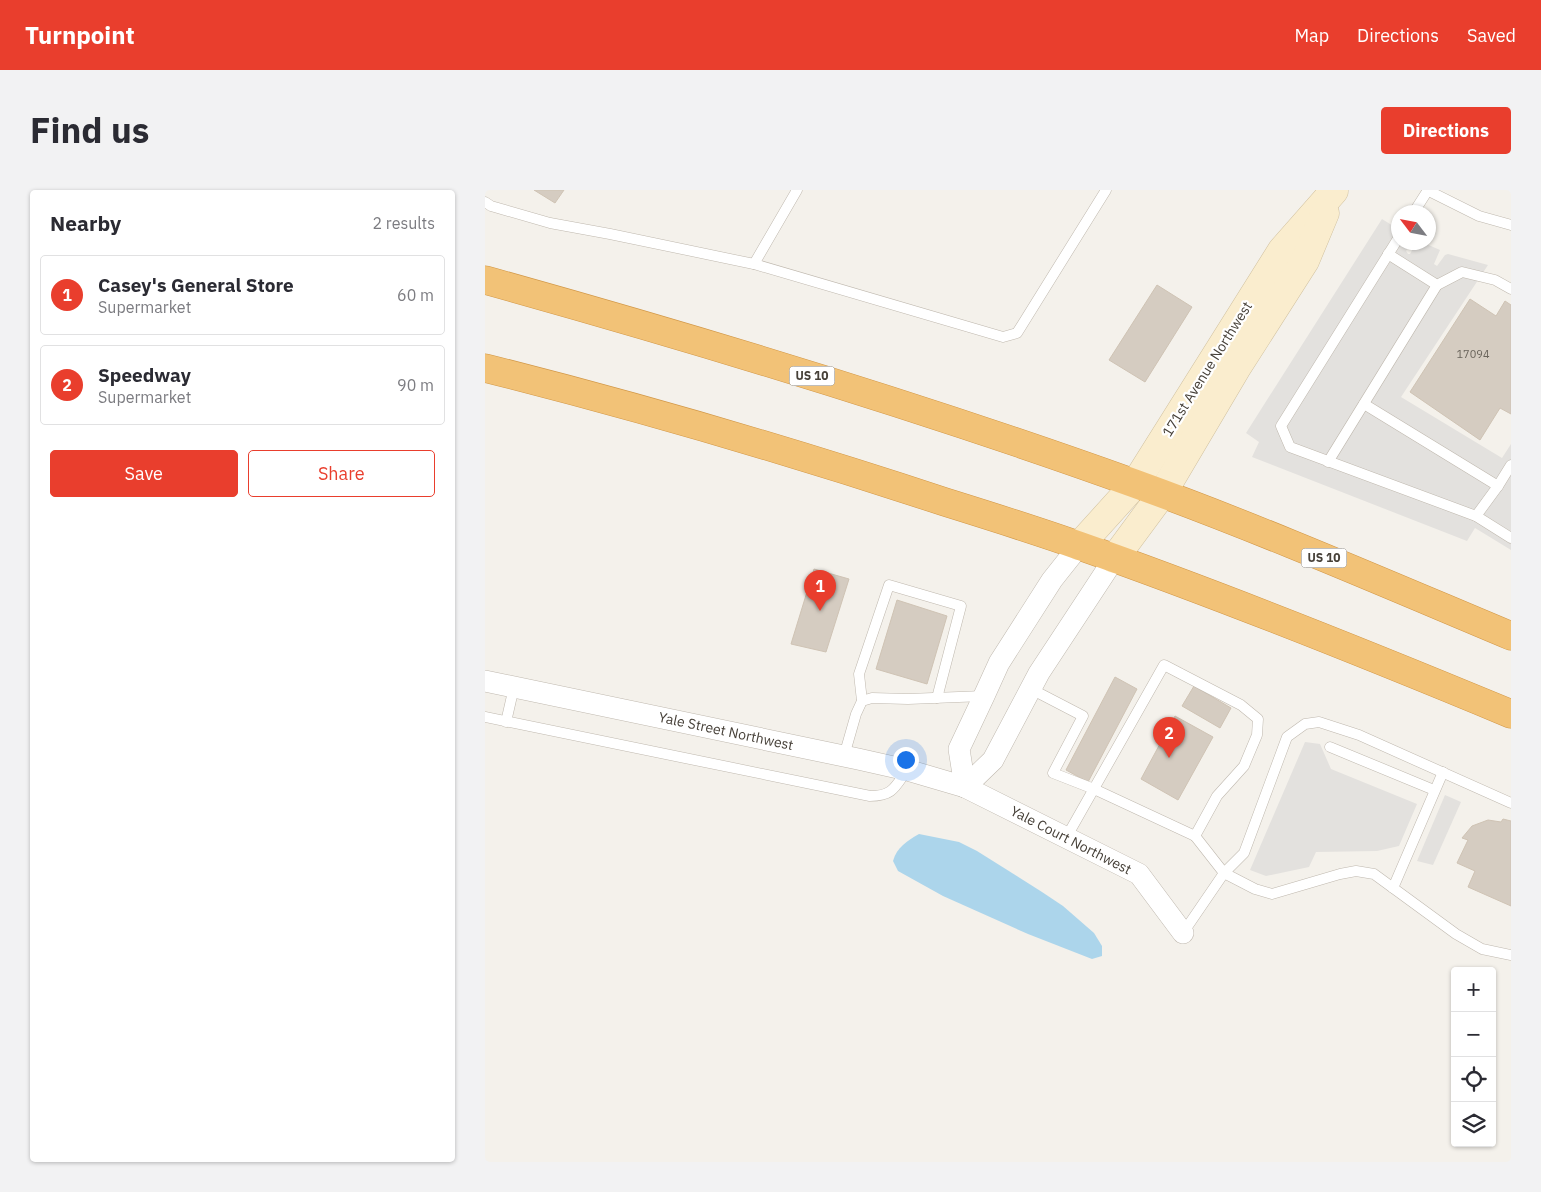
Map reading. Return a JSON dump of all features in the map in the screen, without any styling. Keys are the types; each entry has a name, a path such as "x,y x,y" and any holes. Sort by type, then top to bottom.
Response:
{"highway":[{"name":"US 10","path":"485,280 650,327 897,402 1135,484 1308,552 1511,636"},
{"path":"485,368 688,423 869,476 1079,546 1401,668 1511,714"}],"street":[{"name":"171st Avenue Northwest","path":"1079,546 1135,484 1282,250 1334,190"},
{"name":"171st Avenue Northwest","path":"1114,559 1162,494 1236,369 1305,261 1334,190"},
{"path":"965,787 959,749 999,663 1052,580 1079,546"},
{"path":"965,787 993,760 1039,673 1114,559"},
{"name":"Yale Street Northwest","path":"485,681 844,756 907,770 965,787"},
{"name":"Yale Court Northwest","path":"965,787 1139,874 1183,933"}],"lane":[{"path":"754,264 797,190"},
{"path":"485,202 491,206 550,223 754,264 1003,337 1017,333 1106,190"},
{"path":"1418,205 1427,190 1479,216 1511,224"},
{"path":"1391,250 1281,426 1289,447 1476,516 1511,538"},
{"path":"1388,254 1437,285"},
{"path":"1328,462 1437,285 1462,272 1495,280 1511,289"},
{"path":"1363,404 1498,486"},
{"path":"1476,516 1511,465"},
{"path":"844,756 856,714 862,701 859,674 889,585 961,606 937,698"},
{"path":"1066,838 1164,665 1241,705 1258,718 1257,735 1244,766 1217,796 1195,836"},
{"path":"507,722 514,687"},
{"path":"1031,689 1083,716 1053,773 1094,789 1195,836 1224,873 1255,889 1272,894 1340,874 1357,871 1374,874 1456,934 1481,949 1511,955"},
{"path":"862,701 872,698 984,696"},
{"path":"485,718 870,796 882,796 892,791 907,770"},
{"path":"1183,933 1224,873 1244,853 1287,737 1305,724 1319,722 1359,735 1511,803"},
{"path":"1331,747 1435,790"},
{"path":"1393,888 1443,772"}],"shaded area":[{"path":"1382,219 1391,225 1391,250 1407,250 1408,254 1410,254 1412,250 1436,250 1436,248 1440,250 1434,264 1437,266 1445,255 1448,254 1488,265 1401,397 1502,458 1511,444 1511,550 1475,528 1467,541 1252,457 1259,442 1246,433"},
{"path":"1305,742 1320,744 1331,769 1417,804 1399,846 1377,851 1316,852 1309,867 1266,876 1250,870"},
{"path":"1445,795 1461,802 1433,865 1417,861"}],"water":[{"path":"919,834 959,842 977,851 1063,906 1094,933 1102,946 1102,956 1092,959 1028,934 943,896 898,871 893,861 897,852"}],"building":[{"path":"534,190 564,190 555,203"},
{"path":"1157,285 1192,307 1145,382 1109,360"},
{"path":"1470,299 1496,316 1505,301 1511,305 1511,414 1500,408 1480,440 1410,392"},
{"path":"814,569 849,579 826,652 791,644"},
{"path":"897,600 947,616 927,684 876,669"},
{"path":"1115,677 1137,689 1088,782 1066,770"},
{"path":"1194,686 1231,708 1220,728 1182,706"},
{"path":"1175,716 1213,737 1178,800 1141,779"},
{"path":"1503,819 1511,821 1511,906 1468,887 1475,871 1457,863 1468,840 1462,838 1472,826 1488,820 1501,822"}],"place":[{"name":"Casey's General Store","path":"820,611"},
{"name":"Speedway","path":"1169,758"}]}
